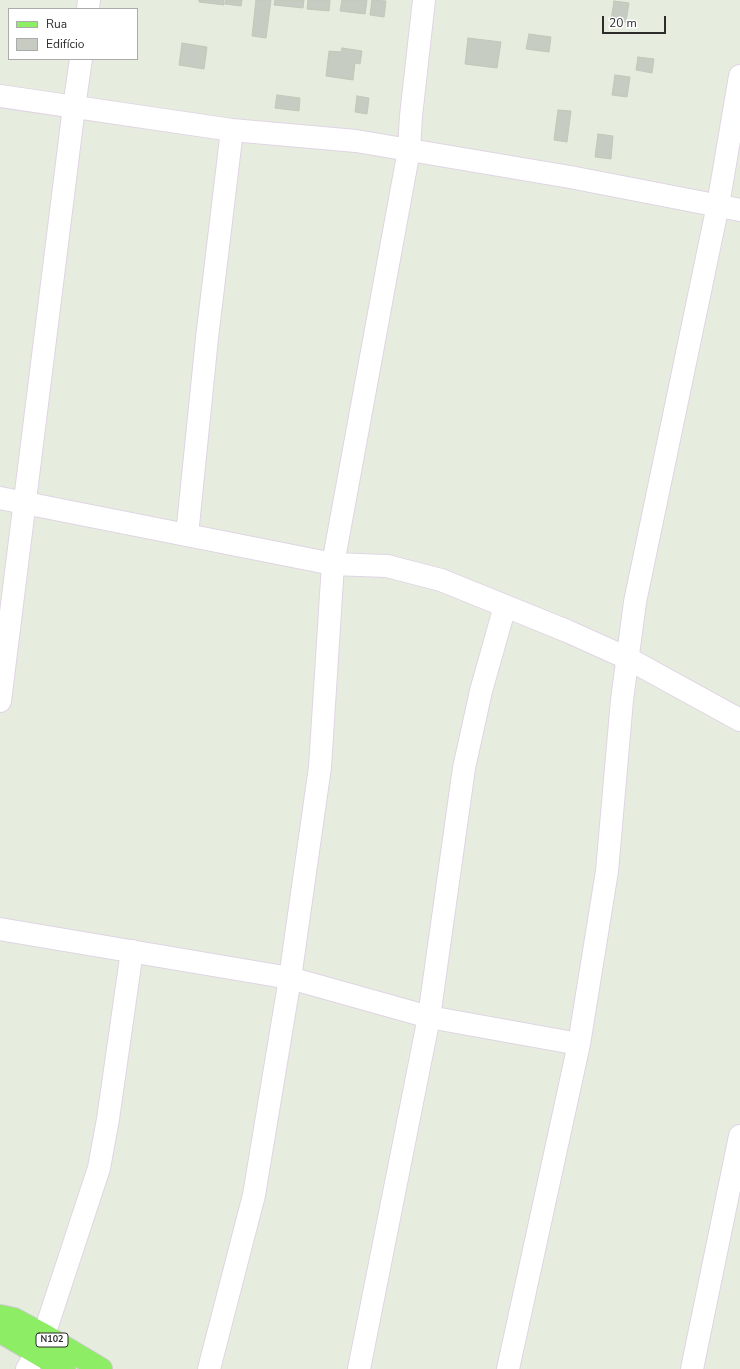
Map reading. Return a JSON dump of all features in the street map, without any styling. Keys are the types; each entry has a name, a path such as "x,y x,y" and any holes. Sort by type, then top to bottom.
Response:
{"main road":[{"name":"N102","path":"0,1316 14,1319 36,1352 101,1369"},
{"name":"N102","path":"0,1330 64,1369"}],"street":[{"path":"208,1369 254,1195 290,978 320,767 333,564 409,150 411,116 424,0"},
{"path":"0,701 81,60"},
{"path":"508,1369 578,1044 607,871 622,700 635,602 718,205 740,76"},
{"path":"0,96 232,130 356,141 570,177 740,210"},
{"path":"187,535 207,338 232,130"},
{"path":"0,498 333,564 388,566 441,580 567,631 627,658 740,720"},
{"path":"359,1369 429,1017 464,768 481,691 505,606"},
{"path":"0,929 290,978 429,1017 578,1044"},
{"path":"36,1352 99,1168 108,1119 132,951"},
{"path":"692,1369 740,1136"}],"building":[{"path":"199,0 224,0 224,5 199,2"},
{"path":"226,0 242,0 241,6 225,4"},
{"path":"256,0 271,0 266,38 252,36"},
{"path":"275,0 304,0 303,8 274,5"},
{"path":"308,0 330,0 329,11 307,9"},
{"path":"342,0 367,0 365,14 340,11"},
{"path":"372,0 386,1 384,17 370,15"},
{"path":"614,1 629,3 626,22 611,20"},
{"path":"529,34 551,37 549,52 526,49"},
{"path":"468,38 501,42 497,68 465,64"},
{"path":"182,43 207,47 204,69 179,65"},
{"path":"342,48 362,51 360,64 355,63 353,80 326,76 329,51 341,52"},
{"path":"638,57 654,59 652,73 636,70"},
{"path":"615,75 630,77 627,97 612,95"},
{"path":"277,95 300,98 299,111 275,108"},
{"path":"357,96 369,98 367,114 355,112"},
{"path":"558,110 571,111 567,142 554,140"},
{"path":"598,134 613,136 611,159 595,157"}]}
